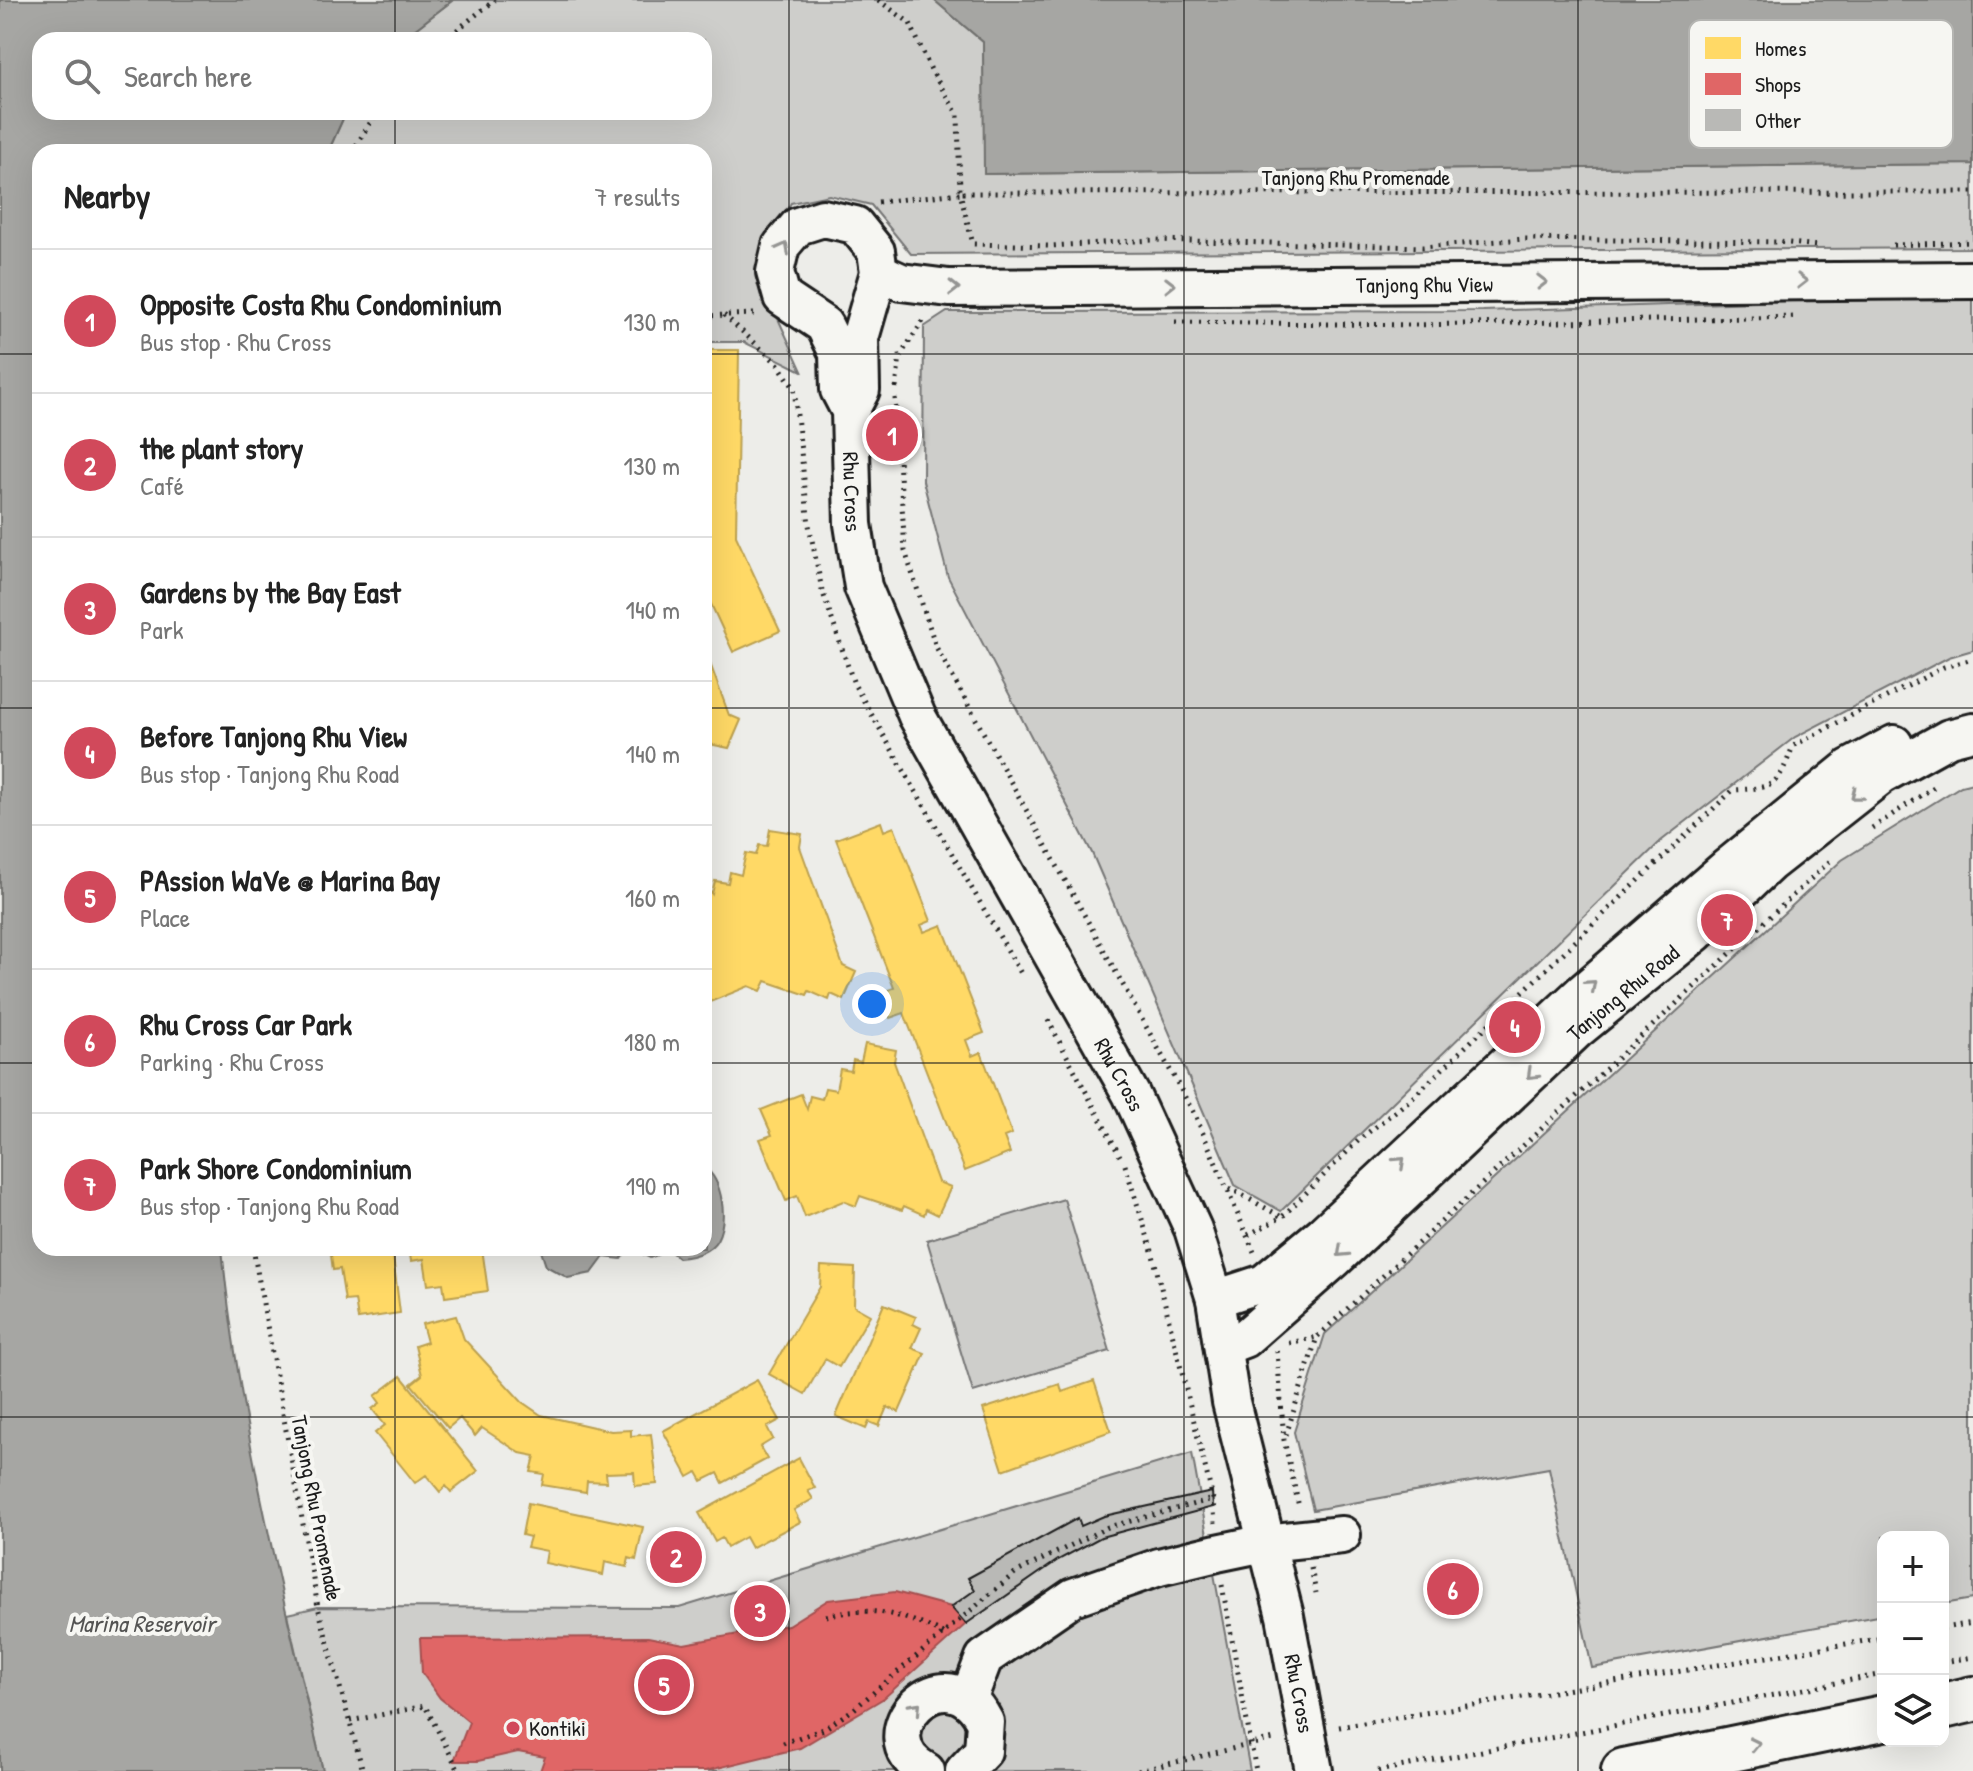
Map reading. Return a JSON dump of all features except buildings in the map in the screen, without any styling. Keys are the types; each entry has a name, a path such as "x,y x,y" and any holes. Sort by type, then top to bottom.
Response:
{"highway":[{"path":"1949,1705 1973,1699"},
{"path":"1624,1771 1877,1719"}],"street":[{"name":"Rhu Cross","path":"850,411 861,390 860,338 879,272 876,251 855,225 823,218 798,226 781,246 775,272 782,297 824,325 838,353 839,390 850,411 853,524 863,587 884,644 917,716 1131,1094 1193,1229 1215,1299 1231,1402 1265,1543 1285,1616 1325,1730 1314,1771"},
{"name":"Tanjong Rhu View","path":"879,272 901,282 949,288 1973,280"},
{"name":"Tanjong Rhu Road","path":"1215,1299 1264,1283 1323,1234 1584,991 1849,768 1973,708"},
{"name":"Tanjong Rhu Road","path":"1223,1347 1244,1339 1335,1259 1577,1030 1696,933 1770,863 1882,775 1949,738 1973,732"},
{"path":"968,1700 984,1658 1073,1597 1159,1567 1217,1553 1265,1543 1342,1535"},
{"path":"926,1771 911,1759 905,1748 904,1723 909,1712 928,1696 940,1693 968,1700 985,1722 986,1737 975,1763 964,1771"}],"path":[{"path":"454,32 495,0"},
{"path":"878,0 910,23 931,70 958,115 960,193 973,244 1050,246 1153,240 1423,247 1525,239 1779,242 1827,246"},
{"path":"357,144 372,120"},
{"name":"Tanjong Rhu Promenade","path":"875,202 960,193 1973,192"},
{"path":"1883,246 1973,242"},
{"path":"724,315 778,364 794,388 809,525 822,590 854,684 1028,985"},
{"path":"1162,322 1417,325 1798,317"},
{"path":"939,318 923,318 900,356 894,399 905,551 936,647 1189,1104 1248,1235 1264,1283"},
{"path":"1248,1235 1282,1217 1361,1138 1411,1099 1733,790 1765,789 1780,779 1793,746 1944,667 1973,659"},
{"path":"1863,834 1949,777"},
{"path":"1284,1440 1317,1337 1839,853"},
{"path":"1043,1011 1125,1165 1152,1251 1213,1499 1217,1553 1256,1771"},
{"path":"1228,1188 1282,1217"},
{"name":"Tanjong Rhu Promenade","path":"254,1256 318,1607 363,1771"},
{"path":"1317,1337 1276,1346 1284,1440 1318,1602"},
{"path":"783,1743 824,1729 945,1634 1015,1573 1108,1527 1213,1499"},
{"path":"826,1616 856,1609 879,1611 912,1618 945,1634"},
{"path":"1949,1627 1973,1623"},
{"path":"1138,1771 1252,1742 1877,1639"},
{"path":"1949,1661 1973,1657"},
{"path":"1378,1771 1878,1675"},
{"path":"350,1721 425,1706 459,1771"},
{"path":"1325,1730 1339,1715"},
{"path":"1325,1730 1344,1742"}],"shaded area":[{"path":"453,0 934,0 983,42 985,174 1973,164 1973,248 911,254 871,205 829,195 791,203 765,244 765,290 802,371 744,342 712,342 712,144 332,144 342,120 712,120 712,32 411,32"},
{"path":"1973,295 1973,650 1949,657 1795,737 1661,841 1281,1211 1235,1185 1092,853 948,577 923,481 924,327 947,312 1483,311"},
{"path":"1973,783 1973,1599 1949,1603 1949,1531 1877,1531 1877,1616 1592,1668 1549,1468 1313,1510 1294,1432 1325,1334 1842,860 1961,786"},
{"path":"1064,1199 1110,1351 973,1392 927,1240"},
{"path":"1192,1453 1250,1771 323,1771 287,1614 318,1607 679,1608"}],"water":[{"name":"Marina Reservoir","path":"0,0 453,0 411,32 32,32 32,120 342,120 332,144 32,144 32,1256 223,1256 251,1446 323,1771 0,1771"},
{"path":"934,0 1973,0 1973,164 984,174 983,42"},
{"path":"712,1176 723,1212 720,1232 712,1246"},
{"path":"543,1256 623,1256 621,1259 604,1257 592,1273 568,1278 546,1266"}],"place":[{"name":"Opposite Costa Rhu Condominium","path":"892,435"},
{"name":"Park Shore Condominium","path":"1727,920"},
{"name":"Before Tanjong Rhu View","path":"1515,1027"},
{"name":"the plant story","path":"676,1557"},
{"name":"Rhu Cross Car Park","path":"1453,1589"},
{"name":"Gardens by the Bay East","path":"760,1611"},
{"name":"PAssion WaVe @ Marina Bay","path":"664,1685"},
{"name":"Kontiki","path":"513,1728"}]}
